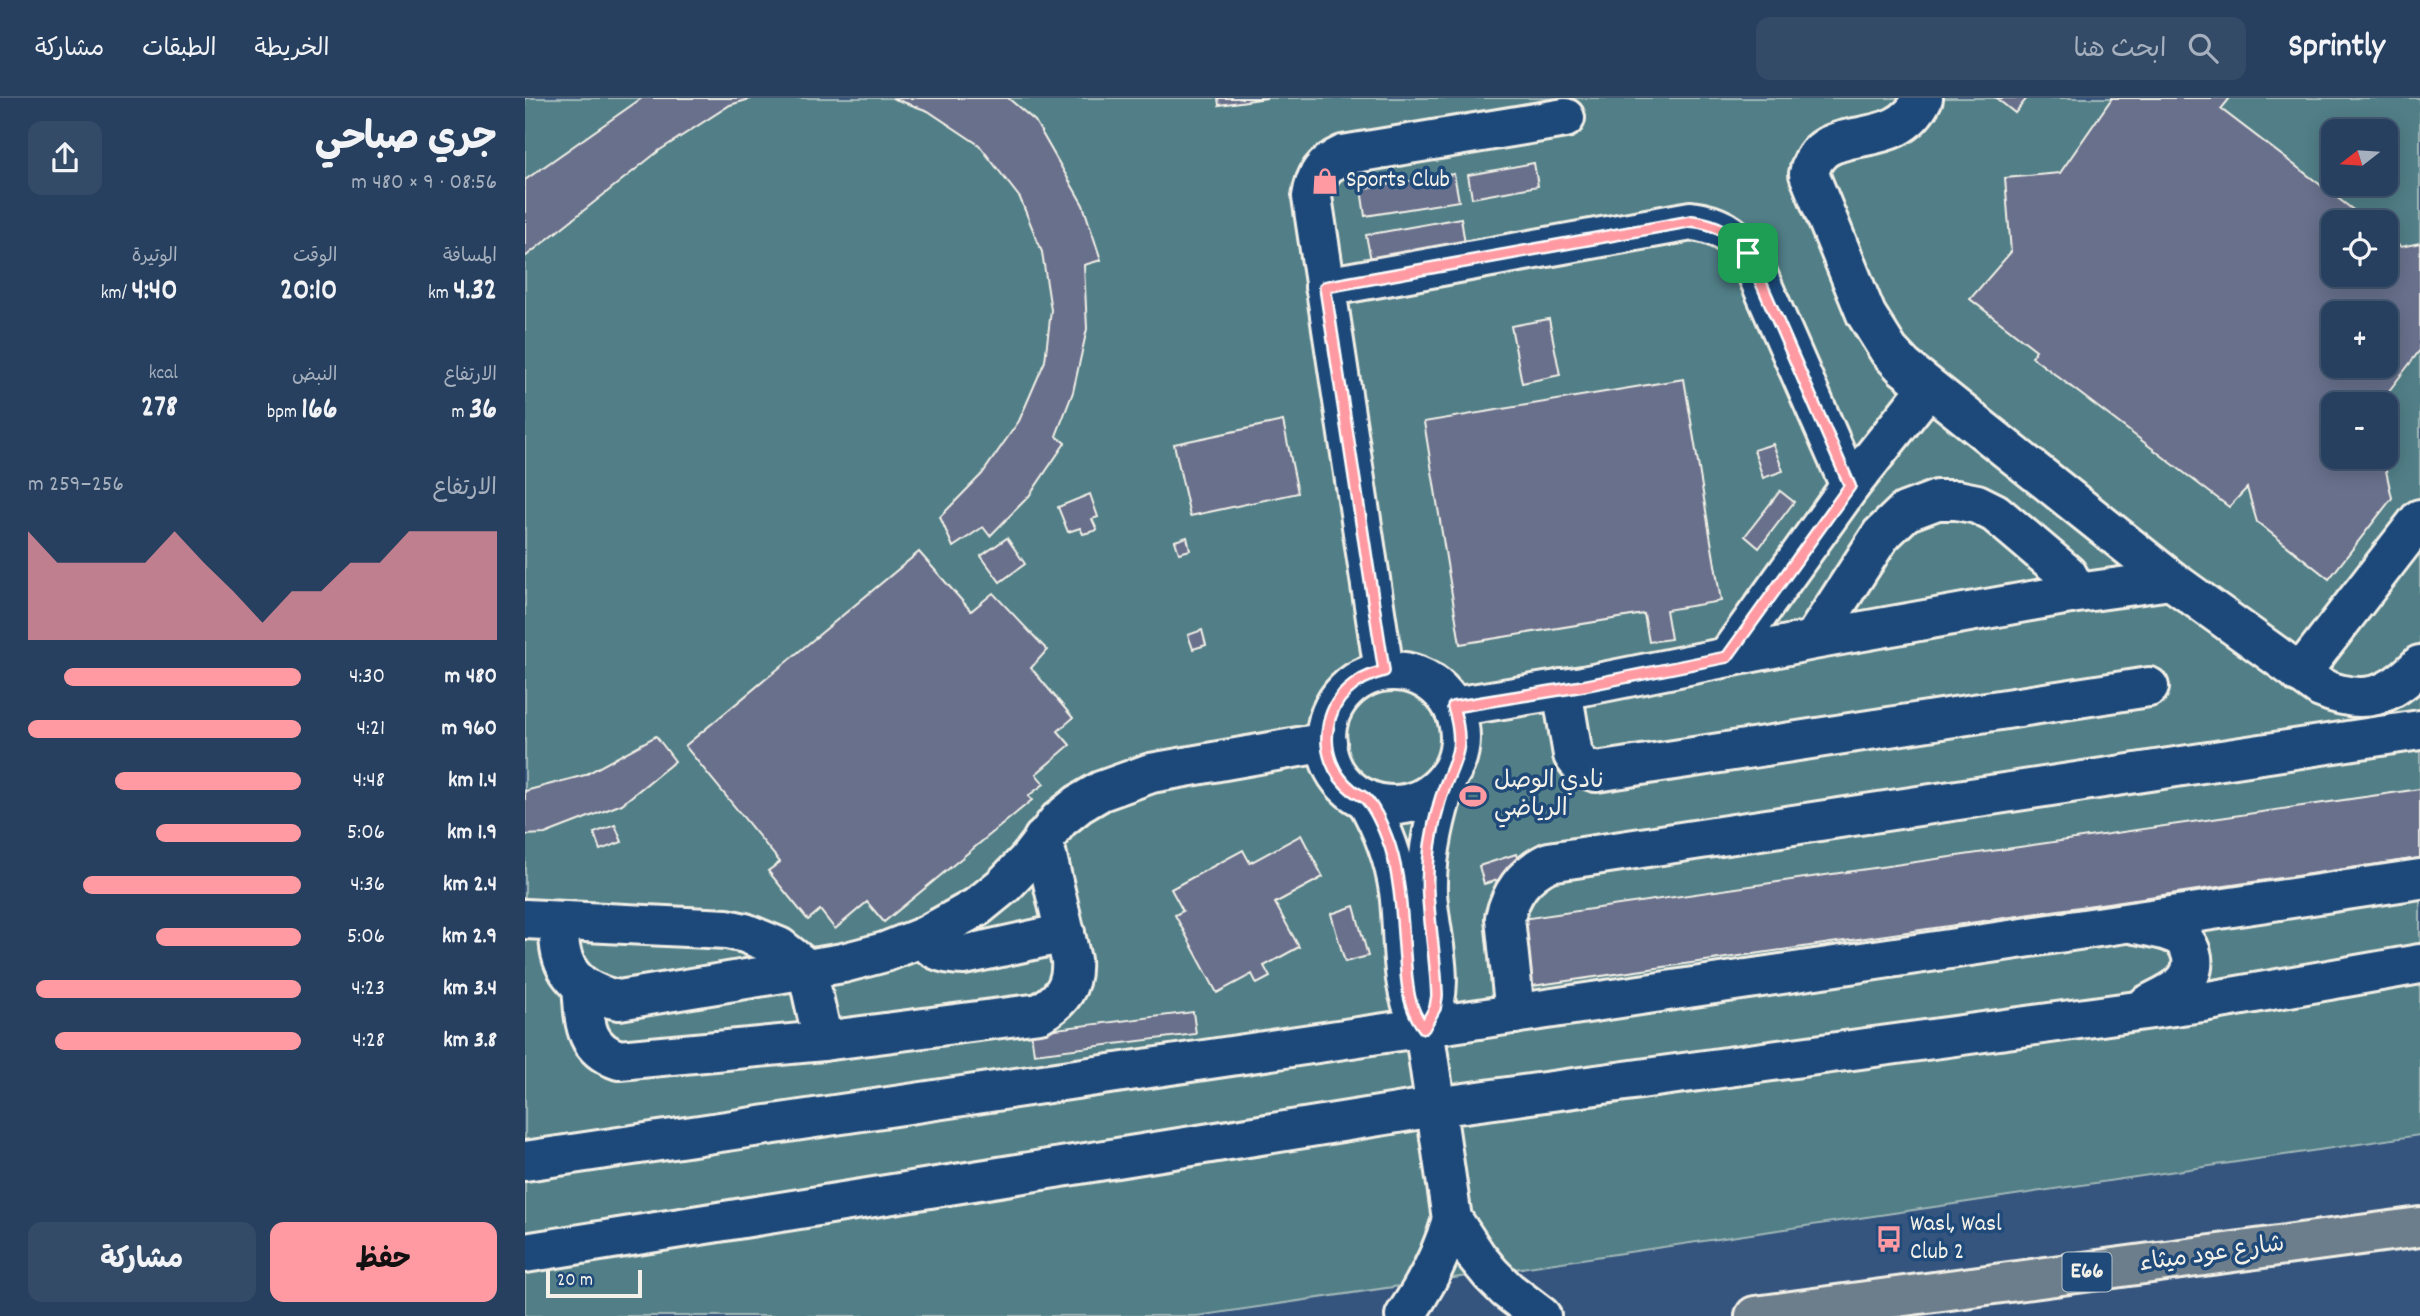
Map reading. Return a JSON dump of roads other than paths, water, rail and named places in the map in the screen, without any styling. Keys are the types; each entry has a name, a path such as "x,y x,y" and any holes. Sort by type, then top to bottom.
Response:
{"highway":[{"name":"شارع عود ميثاء","path":"1755,1316 2420,1227"}],"lane":[{"path":"1923,98 1910,118 1899,126 1887,132 1829,144 1818,151 1811,161 1809,174 1866,314 1889,351 1928,388 2172,580 2321,688 2356,698 2373,696 2403,683 2420,665"},
{"path":"1384,671 1312,197 1314,183 1320,171 1330,161 1343,155 1565,118"},
{"path":"1325,287 1692,221 1724,229 1748,253 1850,486"},
{"path":"1727,657 1850,486 1928,388"},
{"path":"1813,640 1892,522 1913,508 1937,500 1977,504 1995,513 2067,574 2072,583 2070,594"},
{"path":"2300,674 2420,519"},
{"path":"1453,707 2070,594 2172,580"},
{"path":"1424,1028 1435,1008 1437,996 1427,893 1429,863 1439,805 1460,744 1459,727 1453,707 1441,691 1424,678 1405,672 1384,671 1358,681 1342,695 1331,713 1327,742 1330,760 1351,790 1366,799 1384,804 1402,804 1420,800 1436,790 1448,776"},
{"path":"1562,689 1573,755 1582,767 1596,772 2149,687"},
{"path":"1515,1014 1505,918 1508,904 1519,884 1535,869 1549,862 2420,730"},
{"path":"543,921 558,940 562,959 571,975 582,986 601,996 619,1000 843,963 885,952 923,937 977,907 1004,885 1028,860 1059,820 1101,791 1151,773 1327,742"},
{"path":"1366,799 1390,846 1399,893 1409,999 1424,1028 1452,1219 1491,1274 1541,1316"},
{"path":"582,986 587,1029 591,1040 607,1056 619,1060 823,1041 1041,1013 1056,1004 1067,991 1072,974 1043,839"},
{"path":"525,1161 2420,879"},
{"path":"543,921 727,929 745,933 779,947 807,969 823,1041"},
{"path":"2129,922 2182,938 2191,950 2193,965 2188,979 2176,990 2137,1010"},
{"path":"923,937 939,951 964,955 1065,933"},
{"path":"525,1252 1435,1107 2203,1002 2420,964"},
{"path":"1405,1316 1433,1272 1452,1219"}],"place":[{"name":"Sports Club","path":"1325,181"},
{"name":"نادي الوصل الرياضي","path":"1473,796"},
{"name":"Wasl, Wasl Club 2","path":"1889,1239"}]}
